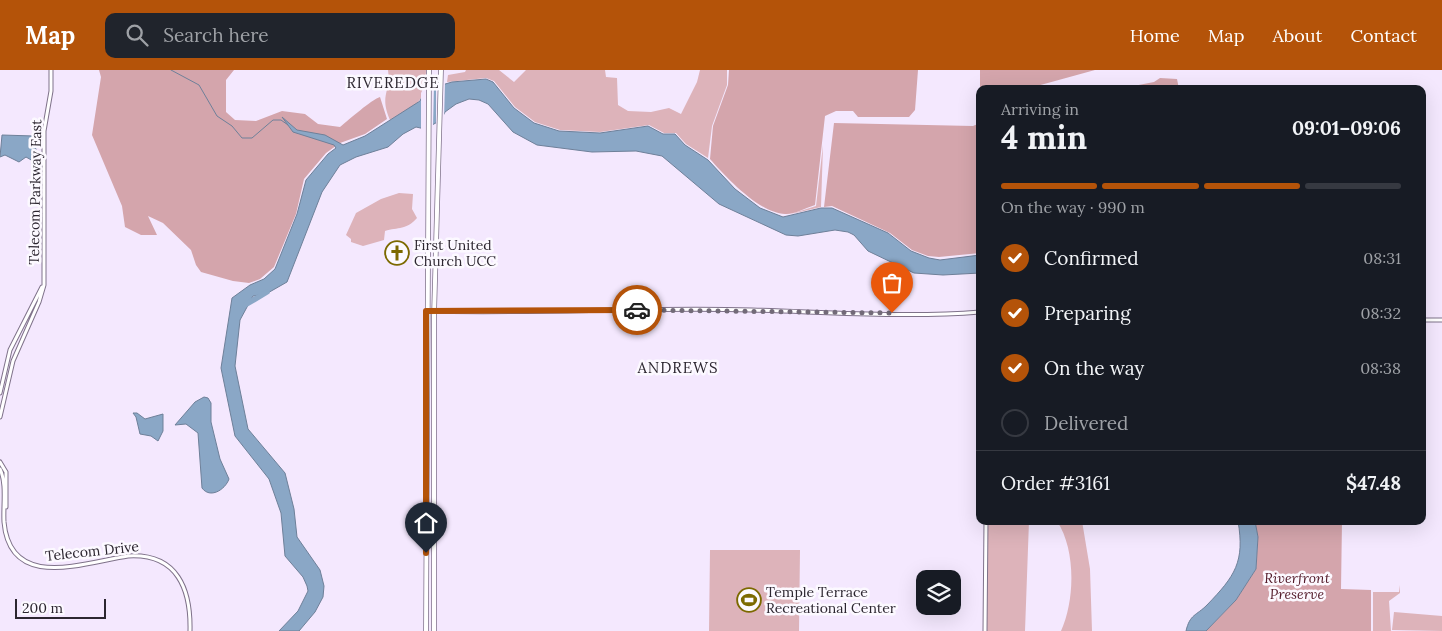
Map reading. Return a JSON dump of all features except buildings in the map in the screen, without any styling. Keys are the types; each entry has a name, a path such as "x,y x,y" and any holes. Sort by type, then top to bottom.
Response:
{"main road":[{"path":"426,631 426,311 429,70"},
{"path":"434,631 434,311 441,70"}],"street":[{"name":"Telecom Parkway East","path":"0,417 12,361 39,302 44,285 44,131 51,90 51,70"},
{"name":"Telecom Parkway East","path":"0,393 10,350 44,285"},
{"path":"426,311 754,310 802,313 976,312"},
{"path":"1426,320 1442,320"},
{"name":"Telecom Drive","path":"0,462 4,468 7,480 4,520"},
{"name":"Telecom Drive","path":"0,469 3,481 4,520 8,543 20,559 36,567 54,568 134,556 151,558 163,563 176,573 186,589 190,608 190,631"},
{"path":"985,631 986,525"}],"shaded area":[{"path":"388,70 426,70 422,97 413,106 390,120 385,105"},
{"path":"466,70 499,70 514,82 526,70 605,70 606,77 617,78 618,105 628,111 651,112 669,108 681,114 697,82 700,70 727,70 727,85 712,126 708,158 686,144 676,133 664,133 649,125 600,132 560,130 535,122 515,107 494,81 486,78 447,82 448,75 465,72"},
{"path":"823,145 821,207 791,214 816,206"},
{"path":"399,193 413,194 412,209 417,218 410,225 385,231 384,240 363,246 351,242 351,239 346,235 356,213 381,199"},
{"path":"987,525 1029,525 1025,631 987,631"},
{"path":"1059,525 1083,525 1090,569 1092,631 1061,631 1066,619 1071,590 1070,560 1068,546"},
{"path":"710,550 800,550 799,631 709,631"},
{"path":"1400,585 1400,593 1389,601 1391,631 1373,631 1373,592 1399,592"},
{"path":"1394,612 1442,616 1442,631 1392,630"}],"green space":[{"path":"99,70 234,70 226,80 226,112 235,120 256,121 282,111 305,114 318,124 340,127 380,97 387,119 365,134 340,143 326,153 304,179 296,214 274,267 260,279 249,283 233,281 201,272 196,265 191,250 163,223 148,216 157,235 141,235 125,227 122,206 92,135 101,77"},
{"path":"729,70 918,70 915,110 909,117 858,117 853,111 836,111 825,116 815,205 792,213 775,212 765,208 744,193 710,159 713,126 728,85"},
{"path":"980,70 1095,70 1041,85 980,85"},
{"path":"1160,78 1177,79 1178,85 1139,85 1154,82"},
{"path":"834,123 976,125 976,253 939,257 928,256 912,250 890,233 832,206 824,207"},
{"name":"Riverfront Preserve","path":"1256,525 1342,525 1341,589 1371,590 1371,631 1206,631 1236,600 1256,569 1258,537"}],"water":[{"path":"486,79 493,82 514,108 534,123 559,131 600,133 648,126 663,134 675,134 685,145 708,160 735,189 760,208 783,217 821,208 832,208 888,233 911,251 929,258 940,260 976,256 976,273 943,275 914,273 868,251 854,235 848,232 835,230 798,236 786,235 719,204 662,156 636,151 592,152 537,145 513,132 488,104 479,100 469,99 456,104 445,112 441,120 425,129 416,127 403,134 388,147 356,157 340,165 322,192 287,282 266,294 253,296 240,320 235,366 248,429 285,473 294,509 297,537 320,570 324,586 323,597 315,612 299,631 279,631 298,611 308,591 307,586 303,577 285,556 281,513 269,479 235,436 221,368 232,298 250,285 264,279 275,269 297,214 306,180 328,154 336,148 334,145 293,132 282,117 297,130 325,135 343,145 365,136 420,101 425,90 452,82"},
{"path":"2,135 34,136 36,151 33,161 26,157 19,162 5,155 0,157"},
{"path":"204,397 208,398 211,403 211,422 220,459 229,479 221,490 213,493 209,493 202,488 198,433 186,424 175,425 195,402"},
{"path":"133,413 137,413 145,419 163,414 163,431 158,441 151,436 140,434 136,417"},
{"path":"1239,525 1256,525 1258,537 1256,569 1236,600 1206,631 1186,631 1192,618 1217,595 1236,568 1239,558"}],"pier":[{"path":"445,82 444,120 436,126 436,85"},
{"path":"434,85 433,127 424,132 421,130 421,93 423,89"}],"waterway":[{"path":"171,70 199,85 217,116 232,126 242,138 252,138 273,120 281,120 288,125"},
{"path":"245,305 267,292"}],"way so far":[{"path":"637,310 892,313"}],"place":[{"name":"First United Church UCC","path":"397,253"},
{"name":"Temple Terrace Recreational Center","path":"749,600"}],"district":[{"name":"RIVEREDGE","path":"393,83"},
{"name":"ANDREWS","path":"678,368"}],"route":[{"path":"426,553 426,311 637,310"}]}
